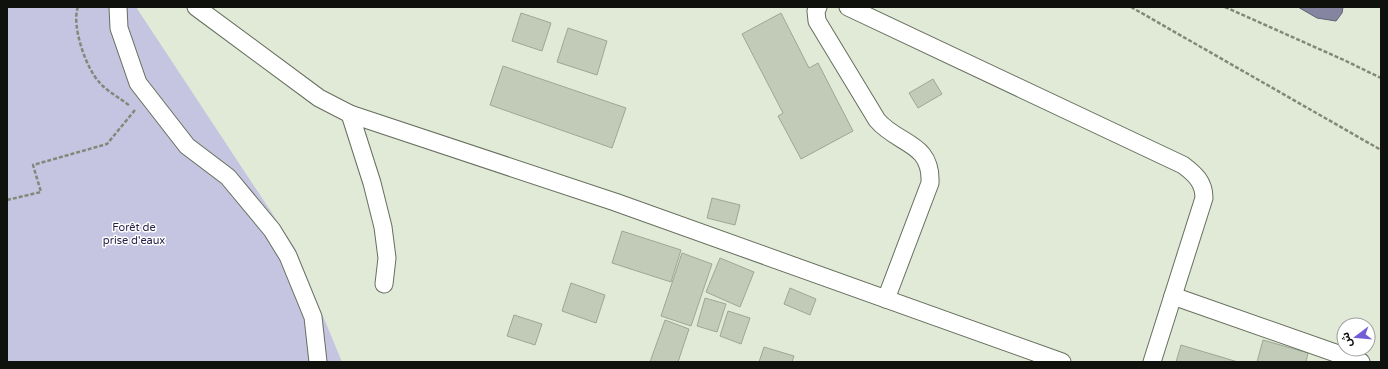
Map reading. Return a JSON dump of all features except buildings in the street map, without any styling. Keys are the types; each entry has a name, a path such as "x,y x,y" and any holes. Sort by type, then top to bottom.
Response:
{"street":[{"path":"118,7 119,28 138,83 187,146 228,178 272,230 288,256 313,317 318,362"},
{"path":"196,7 319,98 350,114 615,202 886,299 1045,359 1062,362"},
{"path":"818,7 816,11 817,21 877,120 887,130 916,149 924,156 928,164 930,183 886,299"},
{"path":"848,7 1183,165 1192,171 1202,184 1204,198 1152,362"},
{"path":"350,114 372,184 383,227 387,258 384,284"},
{"path":"1173,296 1360,362"}],"path":[{"path":"7,200 41,192 33,165 107,144 135,110 99,83 87,63 78,36 76,13 78,7"},
{"path":"1131,7 1381,150"},
{"path":"1225,7 1381,78"}],"green space":[{"name":"Forêt de prise d'eaux","path":"7,7 136,7 295,248 342,362 7,362"}],"shaded area":[{"path":"1298,7 1343,7 1342,13 1336,21 1317,18"}]}
